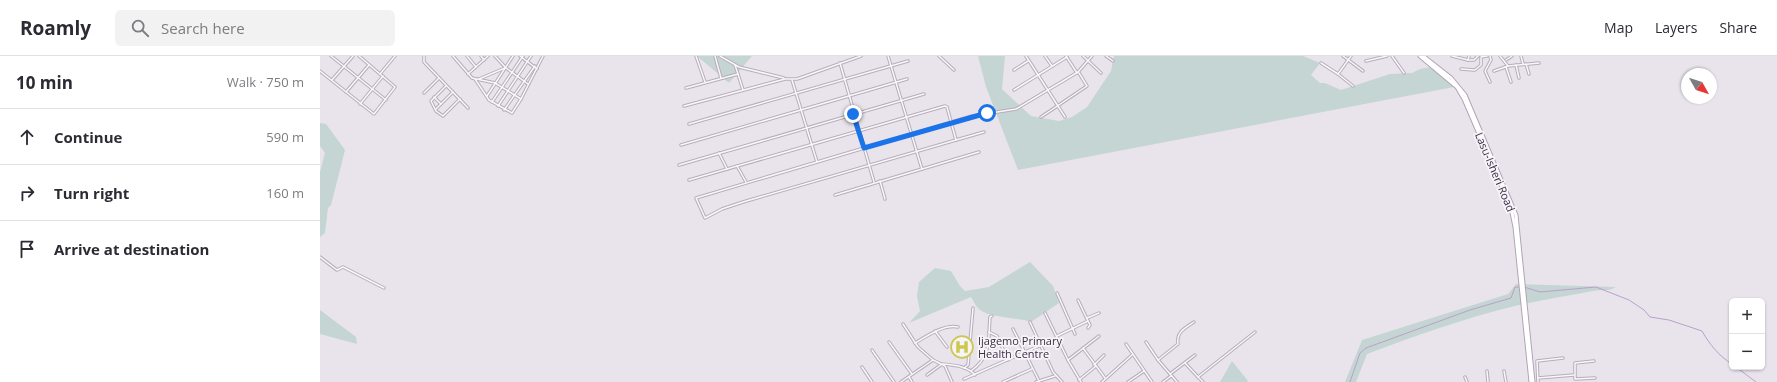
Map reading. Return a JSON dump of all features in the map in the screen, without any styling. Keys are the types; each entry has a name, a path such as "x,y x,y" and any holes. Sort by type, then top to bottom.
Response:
{"main road":[{"name":"Lasu-Isheri Road","path":"1420,56 1457,87 1464,99 1516,221 1532,382"},
{"name":"Lasu-Isheri Road","path":"1423,56 1452,78 1465,95 1516,221"}],"street":[{"path":"331,56 386,100"},
{"path":"332,81 353,56"},
{"path":"320,71 374,114 395,87 359,56"},
{"path":"380,74 395,56"},
{"path":"424,56 424,62 468,108"},
{"path":"453,56 468,74 475,79 486,96 492,102 504,110 512,113 521,99 543,56"},
{"path":"467,56 476,67"},
{"path":"481,56 484,60"},
{"path":"468,74 488,56"},
{"path":"494,56 506,68 528,84"},
{"path":"486,96 513,56"},
{"path":"492,102 522,56 537,69"},
{"path":"498,106 531,56"},
{"path":"696,56 705,82"},
{"path":"715,56 721,78"},
{"path":"720,56 735,64 792,80 861,56"},
{"path":"888,56 922,170"},
{"path":"939,56 954,70"},
{"path":"1026,56 1065,117"},
{"path":"1045,56 1052,66"},
{"path":"1083,56 1100,73"},
{"path":"792,80 817,162 987,113 1010,112 1078,72 1092,56"},
{"path":"1106,56 1113,61"},
{"path":"1343,56 1363,71"},
{"path":"1338,74 1351,56"},
{"path":"1366,61 1387,56"},
{"path":"1392,56 1404,73"},
{"path":"1452,56 1468,60 1474,60 1478,56 1482,58 1487,56"},
{"path":"1468,60 1469,56"},
{"path":"1490,56 1491,60 1486,71 1490,82"},
{"path":"1500,56 1506,60 1511,82"},
{"path":"1506,60 1511,56"},
{"path":"1521,56 1529,74"},
{"path":"1014,90 1067,57 1087,86 1041,117"},
{"path":"1461,69 1475,70 1480,66 1482,58"},
{"path":"689,124 908,61"},
{"path":"1014,70 1028,61"},
{"path":"840,63 853,114 860,131 874,183"},
{"path":"1321,63 1353,86"},
{"path":"1494,71 1507,66 1539,63"},
{"path":"346,92 369,64"},
{"path":"735,64 743,90"},
{"path":"1516,65 1519,78"},
{"path":"504,110 535,66"},
{"path":"479,79 506,68"},
{"path":"686,88 738,74"},
{"path":"360,104 383,76"},
{"path":"424,93 439,78"},
{"path":"475,79 496,83 521,99"},
{"path":"684,106 785,79"},
{"path":"681,145 802,111 907,79"},
{"path":"446,86 434,97 431,102 443,116 460,99"},
{"path":"436,109 453,92"},
{"path":"679,165 924,94"},
{"path":"434,97 441,104"},
{"path":"689,180 945,106 947,107 956,140"},
{"path":"837,156 696,198 705,218 722,209 743,202 984,132"},
{"path":"835,195 979,152"},
{"path":"719,153 727,169"},
{"path":"737,166 746,182"},
{"path":"880,181 885,199"},
{"path":"320,256 336,270 343,267 384,288"},
{"path":"1056,293 1075,334"},
{"path":"1078,300 1090,325 1088,328"},
{"path":"964,368 968,365 973,308"},
{"path":"1045,313 1080,381 1104,355"},
{"path":"1087,318 1099,313"},
{"path":"971,371 981,364 986,356 990,317 992,316"},
{"path":"964,380 1041,345 1088,321"},
{"path":"1030,322 1055,376 1062,382"},
{"path":"1158,360 1178,344 1177,338 1180,332 1194,322"},
{"path":"903,324 915,343 933,360 942,364 964,368 971,371 975,375"},
{"path":"915,343 935,332 952,326 958,327"},
{"path":"1013,329 1038,382 1055,376"},
{"path":"935,332 947,347"},
{"path":"989,332 997,336 1008,360"},
{"path":"1198,377 1255,332"},
{"path":"1068,360 1099,336"},
{"path":"889,342 912,374"},
{"path":"1146,342 1158,360 1177,382"},
{"path":"1126,344 1132,355 1152,382"},
{"path":"1083,348 1105,378"},
{"path":"872,350 894,382"},
{"path":"1102,382 1132,355"},
{"path":"1163,382 1195,355"},
{"path":"1538,382 1537,361 1563,358"},
{"path":"901,382 933,360"},
{"path":"1594,361 1574,363 1574,375 1575,379 1595,378"},
{"path":"1185,363 1202,382"},
{"path":"927,374 942,364"},
{"path":"942,364 947,368 952,382"},
{"path":"862,368 872,382"},
{"path":"1003,382 1032,369"},
{"path":"1128,382 1144,371"},
{"path":"1487,371 1488,382"},
{"path":"1504,371 1506,382"},
{"path":"1538,378 1574,375"},
{"path":"909,376 912,382"},
{"path":"1465,377 1467,382"}],"shaded area":[{"path":"697,56 752,56 729,83"},
{"path":"978,56 1005,56 1002,89 1031,116 1059,121 1072,117 1087,107 1111,71 1114,56 1303,56 1320,63 1311,75 1320,83 1325,83 1341,90 1390,74 1412,73 1420,69 1431,67 1454,87 1018,170 986,87"},
{"path":"320,123 326,124 345,150 331,205 328,208 325,233 320,237 320,172 325,153 320,146"},
{"path":"1030,262 1053,286 1059,303 1031,322 988,314 978,308 971,297 909,323 920,311 917,296 919,282 935,268 951,271 960,286 965,291 989,287"},
{"path":"1516,284 1616,287 1515,306 1422,334 1367,354 1356,382 1345,382 1362,340 1508,294"},
{"path":"320,310 356,337 357,344 320,334"},
{"path":"1232,361 1248,381 1247,382 1220,382"}],"waterway":[{"path":"1350,382 1360,353 1366,348 1470,310 1511,298 1515,287 1521,287"},
{"path":"1524,287 1540,292 1596,287 1629,300 1644,310 1650,317 1669,320 1702,331 1715,350 1729,362"},
{"path":"1740,370 1756,382"}],"place":[{"name":"Ijagemo Primary Health Centre","path":"962,347"}],"route":[{"path":"853,114 860,131 864,148 972,116 987,113"}]}
